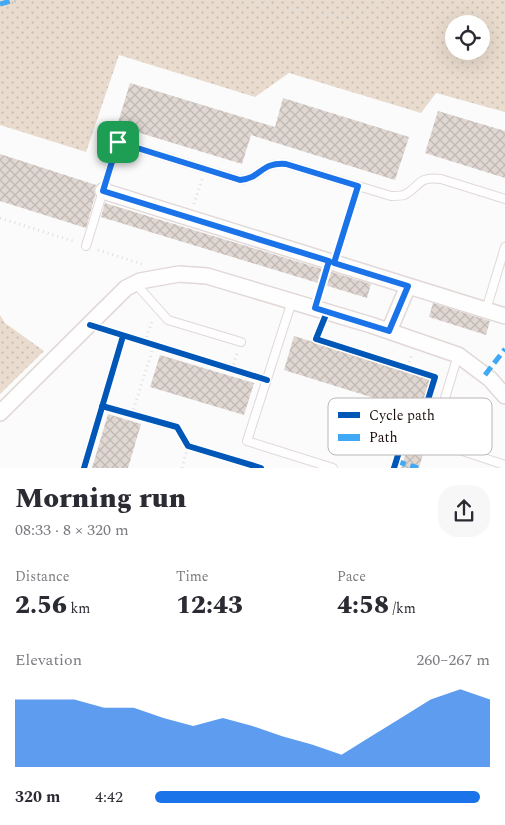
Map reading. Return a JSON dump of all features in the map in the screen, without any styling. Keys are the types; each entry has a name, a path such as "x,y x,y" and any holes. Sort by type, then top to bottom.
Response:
{"street":[{"path":"103,191 505,316"},
{"path":"0,413 126,288 140,281 178,274 207,276 389,331 458,355 490,379 505,396"},
{"path":"389,331 408,286"}],"lane":[{"path":"86,246 118,142 240,180 257,175 265,167 275,163 286,164 391,196 403,195 422,180 430,178 441,179 505,199"},
{"path":"486,310 505,247"},
{"path":"135,283 168,320 241,342"},
{"path":"292,301 247,441 332,468"},
{"path":"445,398 458,355"},
{"path":"475,455 505,465"}],"path":[{"path":"231,0 350,18 394,0"},
{"path":"190,218 205,169"},
{"path":"0,218 143,264"},
{"path":"315,308 329,261"},
{"path":"145,342 156,306"},
{"path":"132,414 154,345"},
{"path":"182,468 188,446"}],"shaded area":[{"path":"0,0 505,0 505,112 436,93 421,113 289,73 255,97 119,55 86,152 0,125"},
{"path":"0,315 5,323 44,351 0,394"}],"building":[{"path":"130,83 275,127 283,98 409,137 395,180 251,135 242,164 117,126"},
{"path":"438,111 505,131 505,178 425,153"},
{"path":"0,154 96,185 94,189 95,196 86,228 0,201"},
{"path":"105,203 371,284 367,298 101,217"},
{"path":"433,303 490,321 486,335 429,317"},
{"path":"294,336 433,379 427,398 374,398 284,370"},
{"path":"160,355 254,383 244,415 150,387"},
{"path":"108,414 141,424 128,468 92,468"},
{"path":"405,455 423,455 419,468 401,468"}],"marked path":[{"path":"0,4 15,0"},
{"path":"485,375 505,349"},
{"path":"396,461 418,468"}],"cycle path":[{"path":"334,263 358,186"},
{"path":"327,312 316,339 435,377 429,398"},
{"path":"90,325 267,380"},
{"path":"84,468 123,336"},
{"path":"102,406 177,427 188,446 261,468"},
{"path":"394,468 398,455"}],"route":[{"path":"118,142 240,180 257,175 265,167 275,163 286,164 358,186 334,263 408,286 389,331 315,308 329,261 103,191 118,142"}]}
